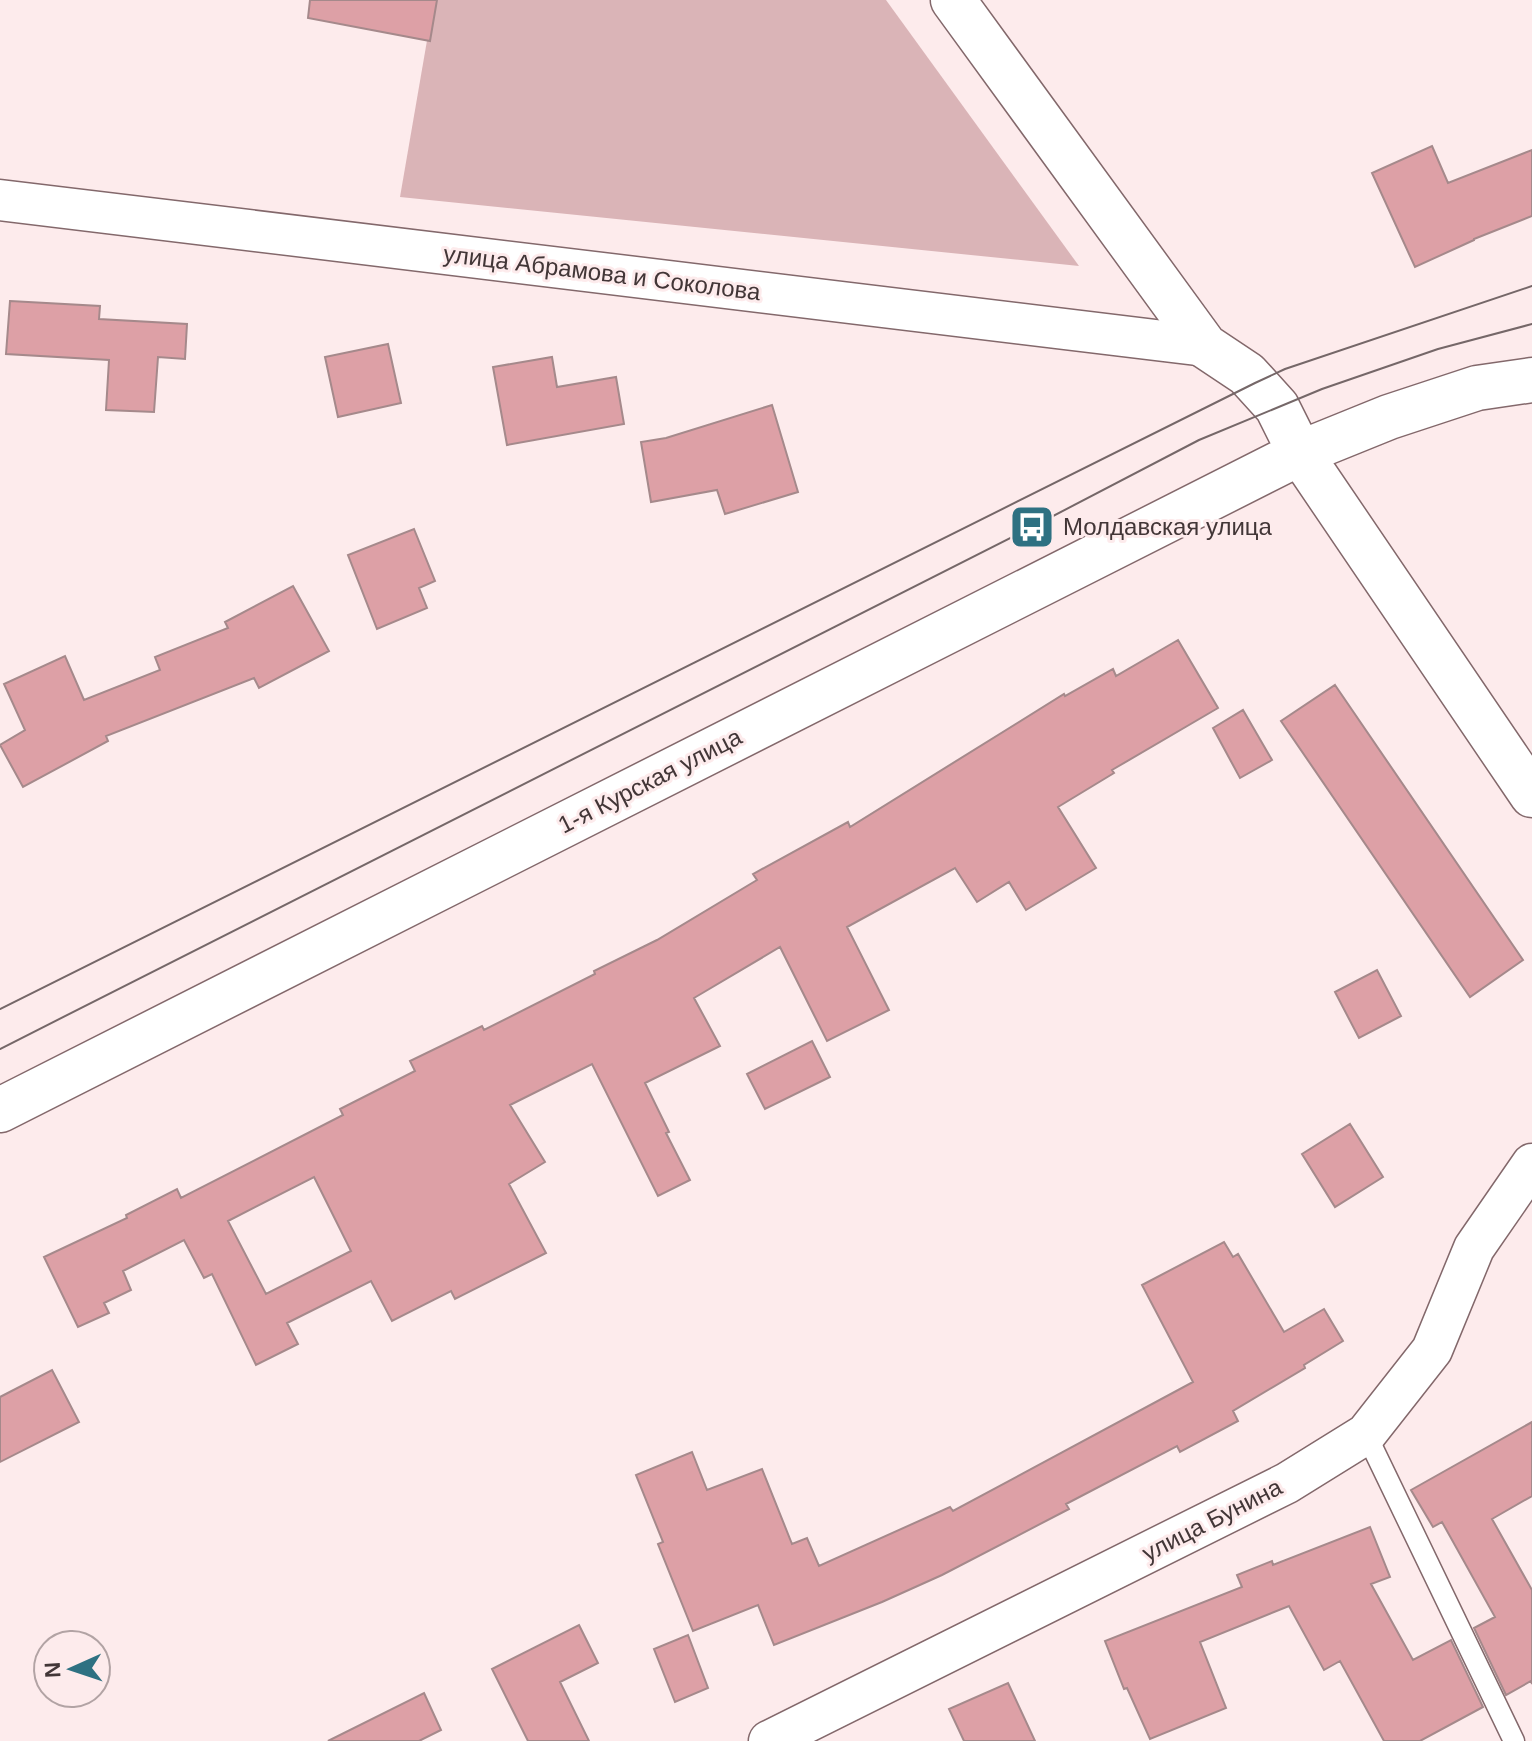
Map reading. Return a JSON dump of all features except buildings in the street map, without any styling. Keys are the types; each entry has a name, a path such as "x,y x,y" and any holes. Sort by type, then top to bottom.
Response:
{"street":[{"path":"953,0 1205,346 1247,374 1277,407 1300,453 1532,795"},
{"name":"улица Абрамова и Соколова","path":"0,200 1205,346"},
{"path":"1300,453 1389,417 1477,388 1532,380"},
{"name":"1-я Курская улица","path":"0,1110 1300,453"},
{"name":"улица Бунина","path":"769,1741 1287,1483 1366,1434 1432,1350 1474,1248 1532,1164"}],"lane":[{"path":"1366,1434 1514,1741"}],"shaded area":[{"path":"434,0 886,0 1079,266 400,197"}],"tram line":[{"path":"0,1009 1255,383 1285,369 1532,286"},
{"path":"0,1049 1199,440 1322,389 1438,349 1532,324"}],"place":[{"name":"Молдавская улица","path":"1032,527"}]}
